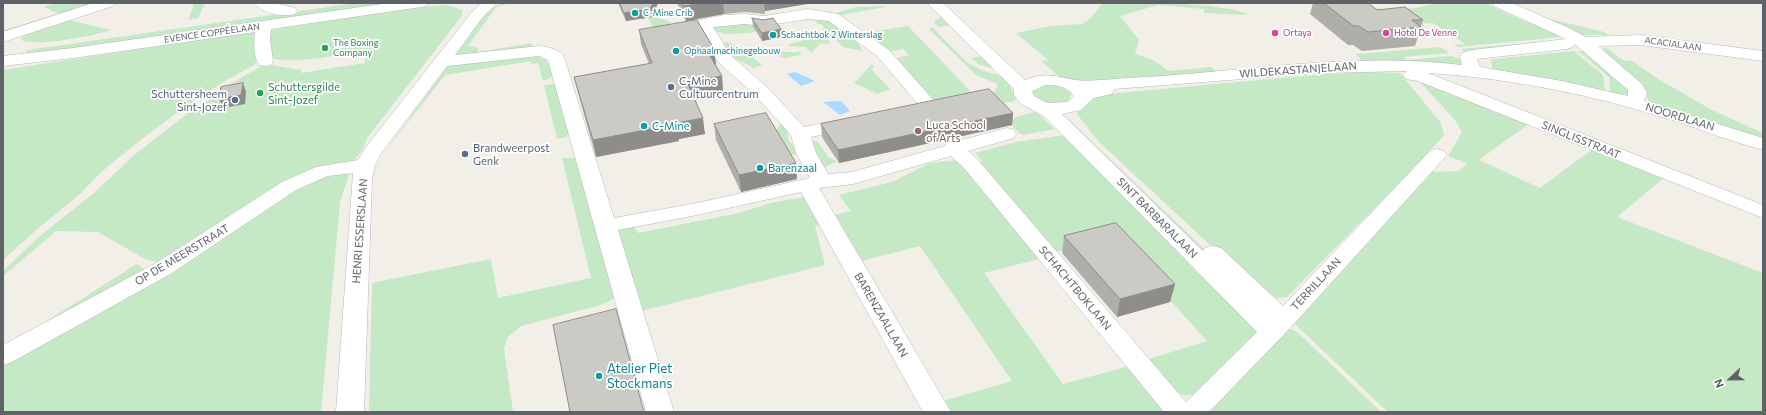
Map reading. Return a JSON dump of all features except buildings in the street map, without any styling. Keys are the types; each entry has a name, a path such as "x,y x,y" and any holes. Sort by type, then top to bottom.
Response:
{"street":[{"path":"4,49 23,32 108,3"},
{"path":"248,17 257,11 261,3 274,9 290,11"},
{"name":"EVENCE COPPÉELAAN","path":"4,49 347,3"},
{"name":"EVENCE COPPÉELAAN","path":"4,49 73,53 421,3"},
{"name":"WILDEKASTANJELAAN","path":"934,3 1020,85 1033,84"},
{"path":"946,3 1022,72 1033,84 1058,80 1075,97"},
{"path":"1499,3 1561,30 1575,43"},
{"name":"HENRI ESSERSLAAN","path":"350,412 362,179 365,165 373,151 443,61 479,7"},
{"path":"656,32 745,19 764,21 808,14 833,17 883,53 931,108 892,116"},
{"path":"703,24 724,58 762,92 800,134 861,122"},
{"path":"264,26 262,39 265,61"},
{"name":"ACACIALAAN","path":"1575,43 1641,40 1763,56"},
{"path":"1473,72 1468,57 1478,53 1575,43"},
{"name":"NOORDLAAN","path":"1575,43 1636,88 1638,93 1634,103 1689,119 1763,144"},
{"path":"443,61 539,51 548,52 556,58 660,412"},
{"name":"WILDEKASTANJELAAN","path":"1033,84 1023,95 1026,100 1041,107 1054,109 1075,97 1124,85 1313,68 1402,66 1473,72 1546,84 1634,103"},
{"name":"SINGLISSTRAAT","path":"1402,66 1408,74 1421,76 1763,212"},
{"name":"SINT BARBARALAAN","path":"1075,97 1068,112 1074,119 1277,325"},
{"name":"SINT BARBARALAAN","path":"1041,107 1050,112 1277,325"},
{"name":"BARENZAALLAAN","path":"800,134 825,217 937,412"},
{"path":"606,226 696,209 814,182 853,178 953,148 1007,134"},
{"name":"SCHACHTBOKLAAN","path":"953,148 970,164 1163,391 1167,399 1190,410"},
{"name":"TERRILLAAN","path":"1190,410 1277,325 1437,155"},
{"name":"OP DE MEERSTRAAT","path":"3,356 164,268 289,186 323,171 365,165"}],"green space":[{"path":"56,3 102,3 64,16 44,7"},
{"path":"205,3 198,18 188,20 194,4"},
{"path":"356,3 411,3 22,57 28,50"},
{"path":"504,3 509,3 496,7 468,46 478,48 478,52 532,43 533,49 459,57 456,54 484,15 491,8"},
{"path":"1103,3 1156,3 1209,6 1239,11 1249,15 1204,13 1204,9 1158,5 1120,16 1139,40 1135,54 1157,62 1168,71 1211,67 1217,72 1079,82 1060,77 1041,61 1048,60 1016,33 1051,26 1082,24 1090,19"},
{"path":"1448,3 1485,3 1526,22 1529,21 1556,33 1561,37 1458,47 1453,45 1465,44 1433,23 1415,24 1396,20 1374,8 1393,10"},
{"path":"446,5 463,10 461,17 367,138 363,149 354,161 310,173 162,263 145,259 98,232 56,231 3,276 4,270 40,236 94,193 133,156 187,114 239,79 265,64 302,70 301,73 365,63 365,50 314,59 275,59 268,56 270,30 411,8"},
{"path":"885,6 842,15 836,13 856,7"},
{"path":"1539,15 1604,32 1609,35 1582,35"},
{"path":"653,16 669,21 671,26 654,30 648,17"},
{"path":"818,16 844,29 846,34 853,35 863,51 843,47 835,39 829,40 829,44 821,43 811,53 805,47 789,46 789,44 802,41 801,37 825,33 822,29 825,28 821,24 818,24 814,20 807,21"},
{"path":"942,16 999,70 980,65 971,58 982,56 950,25 939,27 935,24 935,21"},
{"path":"69,20 111,30 79,38 52,41 28,42 21,40 23,36 35,30"},
{"path":"755,22 774,28 749,33 727,34 710,30 712,27"},
{"path":"908,26 974,95 932,103 893,59 909,55 903,49 886,52 869,32"},
{"path":"933,28 968,63 981,70 1001,76 1009,83 1016,100 993,106 981,94 995,91 998,84 976,75 929,29"},
{"path":"251,32 256,33 259,59 254,65 213,88 135,145 98,175 81,193 3,260 3,70"},
{"path":"1561,40 1467,53 1461,49"},
{"path":"727,42 743,49 762,65 754,68 729,56 731,55 721,44"},
{"path":"1440,47 1450,53 1403,57 1407,60 1452,56 1465,61 1461,66 1362,61 1356,54"},
{"path":"1607,48 1622,60 1632,61 1660,80 1712,110 1763,133 1763,139 1656,105 1648,100 1646,94 1597,50"},
{"path":"772,49 779,52 801,52 800,55 786,58 767,52"},
{"path":"1574,51 1603,75 1605,92 1493,71 1491,60 1494,59"},
{"path":"1578,51 1583,51 1621,78 1631,93 1623,95 1610,93 1609,77"},
{"path":"522,55 522,58 540,56 541,59 546,59 547,64 553,65 555,76 543,81 538,63 532,64 531,61 445,75 383,154 447,67 454,64"},
{"path":"872,64 875,68 871,69 890,89 877,94 854,83"},
{"path":"1375,72 1400,73 1441,123 1444,135 1418,164 1287,297 1276,298 1263,294 1099,142 1077,114 1090,100 1108,94 1325,74"},
{"path":"1419,81 1530,123 1479,160 1540,188 1594,148 1665,177 1617,217 1763,273 1763,412 1388,412 1297,326 1293,321 1432,172 1459,171 1467,163 1448,156 1462,132 1455,120"},
{"path":"559,84 571,133 566,137 557,139 544,85"},
{"path":"1044,85 1062,87 1071,93 1070,99 1061,104 1052,104 1033,97 1032,91"},
{"path":"1036,112 1055,129 1022,135 1006,120 1028,113"},
{"path":"1062,113 1268,310 1269,314 1055,114"},
{"path":"782,120 787,124 788,139 799,154 790,155 775,134"},
{"path":"1064,135 1259,332 1198,393 1189,395 1174,391 1162,381 1146,360 1207,341 1113,237 1052,253 977,163 982,161 975,153 1016,142"},
{"path":"812,141 817,141 829,158 834,159 836,162 825,167 820,163"},
{"path":"562,158 577,158 616,293 613,299 601,305 521,326 508,337 504,348 513,412 369,412 372,283 491,259 498,298 591,278"},
{"path":"958,160 1043,258 984,273 1063,384 1133,365 1171,412 945,412 943,401 1012,381 920,246 861,261 830,216 851,211 839,195 892,182 930,163"},
{"path":"347,173 349,175 340,202 321,412 3,412 3,362 292,188 322,176"},
{"path":"804,197 823,224 815,226 825,265 637,312 612,227 633,224 638,233 739,213 771,203"},
{"path":"137,264 144,269 143,274 68,315 47,321"},
{"path":"1284,329 1291,329 1298,333 1381,412 1206,412"}],"water":[{"path":"795,72 815,81 801,86 787,74"},
{"path":"841,101 850,111 840,115 823,102"}],"place":[{"name":"C-Mine Crib","path":"635,13"},
{"name":"Ortaya","path":"1275,33"},
{"name":"Hotel De Venne","path":"1386,33"},
{"name":"Schachtbok 2 Winterslag","path":"773,35"},
{"name":"The Boxing Company","path":"325,48"},
{"name":"Ophaalmachinegebouw","path":"676,51"},
{"name":"C-Mine Cultuurcentrum","path":"671,87"},
{"name":"Schuttersgilde Sint-Jozef","path":"260,93"},
{"name":"Schuttersheem Sint-Jozef","path":"235,100"},
{"name":"C-Mine","path":"644,126"},
{"name":"Luca School of Arts","path":"918,131"},
{"name":"Brandweerpost Genk","path":"465,154"},
{"name":"Barenzaal","path":"760,168"},
{"name":"Atelier Piet Stockmans","path":"599,376"}]}
